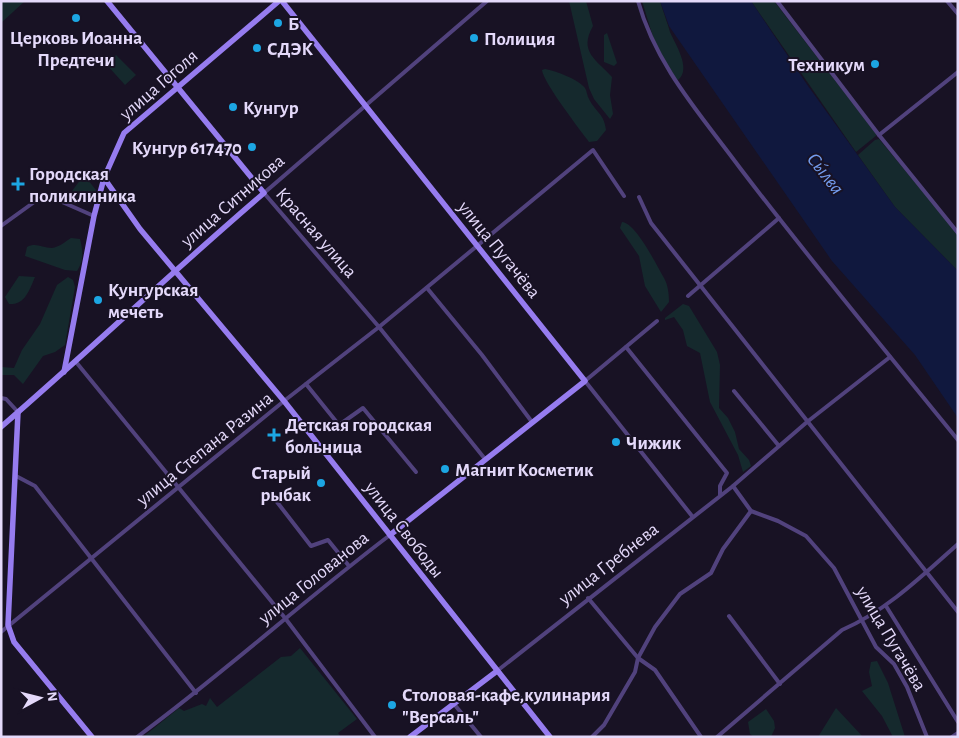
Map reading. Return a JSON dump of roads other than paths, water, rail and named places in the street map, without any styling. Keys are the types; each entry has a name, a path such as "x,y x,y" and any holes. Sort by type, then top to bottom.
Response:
{"street":[{"name":"Красная улица","path":"107,1 264,193 379,327 485,459"},
{"name":"улица Гоголя","path":"64,372 94,216 104,178 124,134 176,87 281,1"},
{"name":"улица Пугачёва","path":"281,1 478,245 692,516"},
{"path":"638,1 654,46 676,82 779,218 958,440"},
{"path":"777,1 879,135 958,233"},
{"path":"947,1 958,14"},
{"name":"улица Ситникова","path":"1,427 76,362 174,270 484,2"},
{"path":"879,135 958,72"},
{"name":"улица Степана Разина","path":"1,632 284,401 427,288 593,150 624,196"},
{"name":"улица Свободы","path":"104,178 140,229 284,401 550,737"},
{"path":"639,197 651,223 958,612"},
{"path":"1,226 37,200 53,198 94,216"},
{"path":"688,296 779,218"},
{"path":"427,288 482,355 532,422"},
{"name":"улица Голованова","path":"137,737 196,693 349,566 585,381 657,321"},
{"path":"626,347 727,473 720,486 720,494"},
{"name":"улица Гребнева","path":"410,737 720,494 733,486 807,422 890,357"},
{"path":"76,362 180,486 285,618 375,737"},
{"path":"306,384 339,425 363,408 416,472"},
{"path":"734,391 779,446"},
{"path":"1,398 6,399 18,412 8,625 14,642 92,737"},
{"path":"16,476 35,486 196,693"},
{"path":"592,737 604,725 635,672 638,658 654,627 680,594 712,573 723,550 751,511 733,486"},
{"path":"277,502 311,546 328,540 349,566"},
{"name":"улица Пугачёва","path":"751,511 778,521 806,536 834,568 876,647 894,664 927,737"},
{"path":"717,737 842,630 863,621 886,606 958,544"},
{"path":"588,598 638,658 655,670 701,737"},
{"path":"886,606 958,722"},
{"path":"729,616 780,684"},
{"path":"454,704 482,737"},
{"path":"952,737 958,733"}],"water":[{"name":"Сы́лва","path":"660,1 751,1 808,86 895,207 958,271 958,418 915,355 832,261 669,26"}],"place":[{"name":"Церковь Иоанна Предтечи","path":"76,18"},
{"name":"Б","path":"278,23"},
{"name":"Полиция","path":"474,38"},
{"name":"СДЭК","path":"257,48"},
{"name":"Техникум","path":"875,64"},
{"name":"Кунгур","path":"233,107"},
{"name":"Кунгур 617470","path":"252,147"},
{"name":"Городская поликлиника","path":"18,184"},
{"name":"Кунгурская мечеть","path":"98,300"},
{"name":"Детская городская больница","path":"274,435"},
{"name":"Чижик","path":"616,442"},
{"name":"Магнит Косметик","path":"445,469"},
{"name":"Старый рыбак","path":"321,483"},
{"name":"Столовая-кафе,кулинария \"Версаль\"","path":"392,705"}]}
